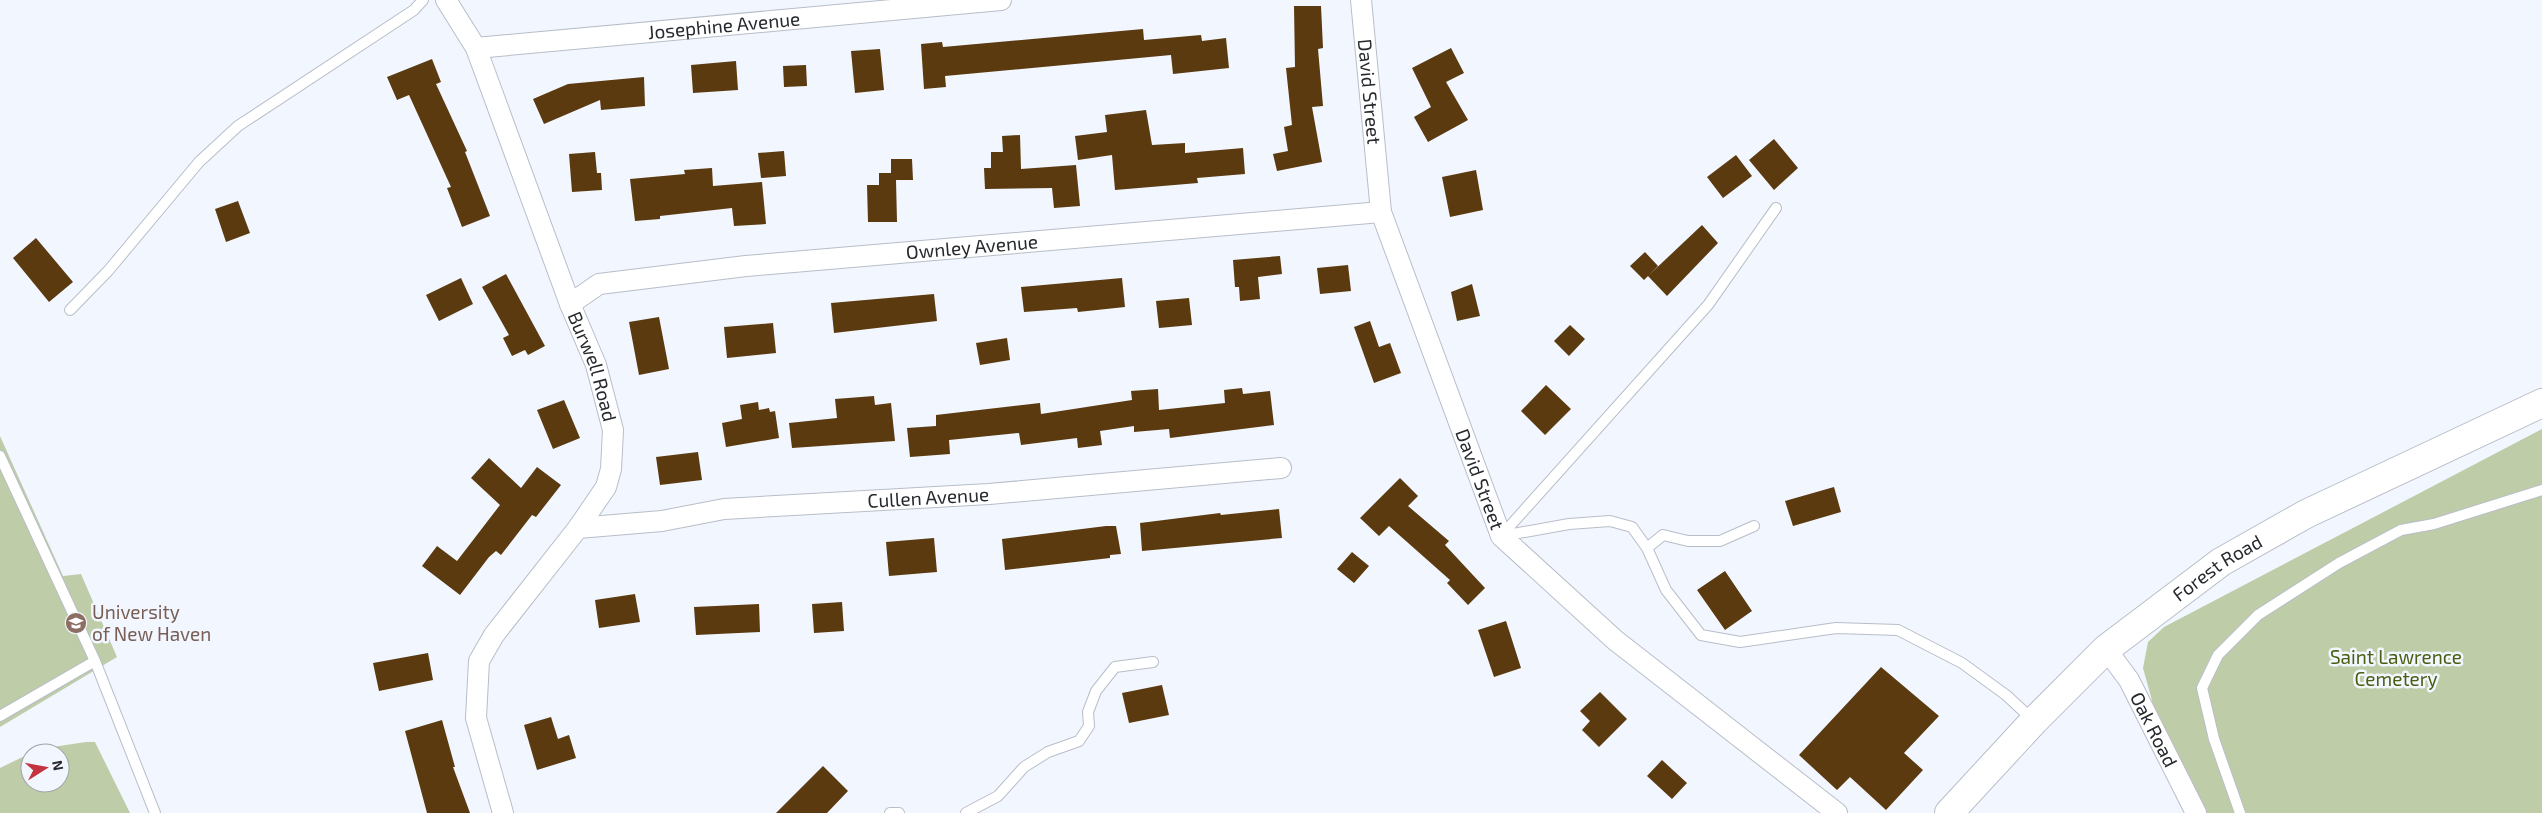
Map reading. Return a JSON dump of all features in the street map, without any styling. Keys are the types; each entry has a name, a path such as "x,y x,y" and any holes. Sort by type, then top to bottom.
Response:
{"main road":[{"name":"Forest Road","path":"1949,813 2034,721 2106,650 2221,562 2306,514 2542,403"}],"street":[{"name":"Burwell Road","path":"446,0 476,48 570,304 601,380 614,446 606,487 578,528 494,635 479,661 476,687 476,718 503,813"},
{"name":"Josephine Avenue","path":"476,48 1000,0"},
{"name":"David Street","path":"1361,0 1381,212 1501,536 1615,640 1837,813"},
{"name":"Ownley Avenue","path":"570,304 600,284 746,266 1381,212"},
{"name":"Cullen Avenue","path":"578,528 662,521 724,509 989,494 1281,468"},
{"name":"Oak Road","path":"2106,650 2129,680 2196,813"}],"lane":[{"path":"70,310 108,271 199,162 238,126 414,10 423,0"},
{"path":"1501,536 1708,305 1776,208"},
{"path":"0,456 95,661 155,813"},
{"path":"2240,813 2214,739 2202,688 2218,655 2258,615 2339,563 2401,530 2434,524 2542,490"},
{"path":"1501,536 1569,524 1610,521 1632,527 1646,548 1666,590 1701,635 1740,642 1836,628 1898,630 1962,663 2006,695 2034,721"},
{"path":"1646,548 1663,535 1688,541 1720,541 1754,526"},
{"path":"0,716 95,661"},
{"path":"966,813 998,796 1024,767 1048,752 1079,741 1089,726 1088,712 1096,691 1115,667 1152,662"},
{"path":"890,813 899,813"}],"green space":[{"name":"Saint Lawrence Cemetery","path":"2542,429 2542,813 2206,813 2153,704 2143,668 2148,642 2164,627"},
{"path":"0,436 63,576 81,574 117,657 0,727"},
{"path":"95,742 130,813 0,813 0,768 20,758 20,793 70,793 70,744"}],"building":[{"path":"1294,6 1321,6 1323,48 1318,49 1323,106 1312,107 1322,162 1277,171 1273,154 1288,151 1284,127 1292,125 1286,68 1295,67"},
{"path":"1143,29 1144,40 1201,35 1202,41 1226,38 1229,68 1173,74 1171,55 945,76 946,87 924,89 921,44 942,42 943,47"},
{"path":"1451,48 1464,73 1446,82 1468,120 1428,142 1414,117 1431,107 1412,68"},
{"path":"880,49 884,90 855,93 851,51"},
{"path":"432,59 441,82 436,84 467,151 465,152 490,216 462,227 447,188 451,187 409,95 397,100 387,77"},
{"path":"736,61 738,90 693,93 691,65"},
{"path":"806,65 807,86 784,87 783,66"},
{"path":"644,77 645,106 601,110 600,100 544,124 533,99 568,84"},
{"path":"1146,110 1152,145 1185,143 1185,153 1243,148 1245,174 1197,178 1198,183 1115,190 1112,155 1078,160 1075,136 1107,132 1105,115"},
{"path":"1020,135 1021,169 1076,165 1080,206 1054,208 1052,188 985,189 984,168 991,168 991,152 1003,152 1002,136"},
{"path":"1774,139 1798,168 1774,190 1749,160"},
{"path":"784,151 786,176 761,178 758,153"},
{"path":"595,152 597,173 601,173 602,190 572,192 569,154"},
{"path":"1736,155 1752,176 1723,198 1707,177"},
{"path":"891,159 912,159 913,180 896,180 897,222 868,222 867,185 879,185 879,173 891,173"},
{"path":"712,168 713,186 762,182 766,224 734,226 732,208 660,216 660,219 635,221 630,179 685,174 684,170"},
{"path":"1476,170 1483,210 1450,217 1442,177"},
{"path":"238,201 250,233 226,242 215,209"},
{"path":"1702,225 1718,243 1667,296 1648,276"},
{"path":"36,238 73,282 49,302 13,258"},
{"path":"1645,252 1658,266 1644,280 1630,266"},
{"path":"1280,256 1282,274 1258,277 1260,299 1240,301 1239,287 1235,287 1233,260"},
{"path":"1348,265 1351,291 1320,294 1317,268"},
{"path":"506,274 545,346 528,355 525,350 512,356 503,338 509,335 482,287"},
{"path":"461,278 473,304 439,321 426,295"},
{"path":"1122,278 1125,307 1078,312 1077,308 1024,312 1021,287"},
{"path":"1472,284 1480,316 1457,321 1451,292"},
{"path":"934,294 937,321 834,333 831,303"},
{"path":"1189,298 1192,325 1159,328 1156,301"},
{"path":"659,317 669,369 639,375 629,322"},
{"path":"1370,321 1379,347 1390,343 1401,373 1374,383 1354,327"},
{"path":"773,323 776,353 727,358 724,327"},
{"path":"1570,325 1585,339 1569,356 1554,341"},
{"path":"1007,338 1010,360 980,365 976,343"},
{"path":"1546,385 1571,409 1545,435 1521,411"},
{"path":"1242,388 1243,394 1270,391 1274,425 1170,438 1169,429 1134,432 1134,426 1100,431 1102,445 1078,448 1077,438 1021,445 1019,433 949,440 950,454 910,457 907,428 936,426 936,415 1040,403 1041,414 1132,400 1131,391 1158,389 1159,410 1225,403 1224,390"},
{"path":"874,396 875,405 891,403 895,441 792,448 789,423 837,418 835,399"},
{"path":"564,400 580,438 553,449 537,410"},
{"path":"758,402 759,410 769,408 770,412 775,411 779,438 726,447 722,423 742,419 740,405"},
{"path":"698,452 702,480 660,485 656,457"},
{"path":"489,458 521,488 537,467 561,485 536,517 532,515 501,555 496,551 489,557 460,595 422,566 437,546 457,561 500,505 471,478"},
{"path":"1400,478 1418,496 1408,506 1449,541 1445,545 1485,588 1468,605 1447,583 1450,580 1389,526 1379,536 1360,518"},
{"path":"1834,487 1841,512 1793,526 1785,501"},
{"path":"1279,509 1282,538 1142,551 1140,523 1220,513 1221,515"},
{"path":"1116,526 1121,554 1110,555 1110,558 1005,570 1002,539"},
{"path":"934,538 937,572 889,576 886,542"},
{"path":"1352,552 1369,566 1354,583 1337,569"},
{"path":"1725,571 1752,611 1725,630 1697,590"},
{"path":"635,594 640,622 599,628 595,600"},
{"path":"842,602 844,631 814,633 812,604"},
{"path":"759,604 760,632 696,635 694,607"},
{"path":"1506,621 1521,668 1494,677 1478,630"},
{"path":"428,653 433,680 379,691 373,663"},
{"path":"1881,667 1939,716 1904,753 1923,770 1886,810 1850,777 1837,790 1799,755"},
{"path":"1162,685 1169,715 1129,723 1122,693"},
{"path":"1600,692 1627,719 1599,747 1582,730 1590,721 1580,711"},
{"path":"551,717 558,739 569,735 576,758 537,770 524,725"},
{"path":"442,720 455,767 453,767 470,813 427,813 405,731"},
{"path":"1662,760 1687,783 1672,799 1647,776"},
{"path":"823,766 848,791 827,813 776,813"}],"place":[{"name":"University of New Haven","path":"76,623"}]}
